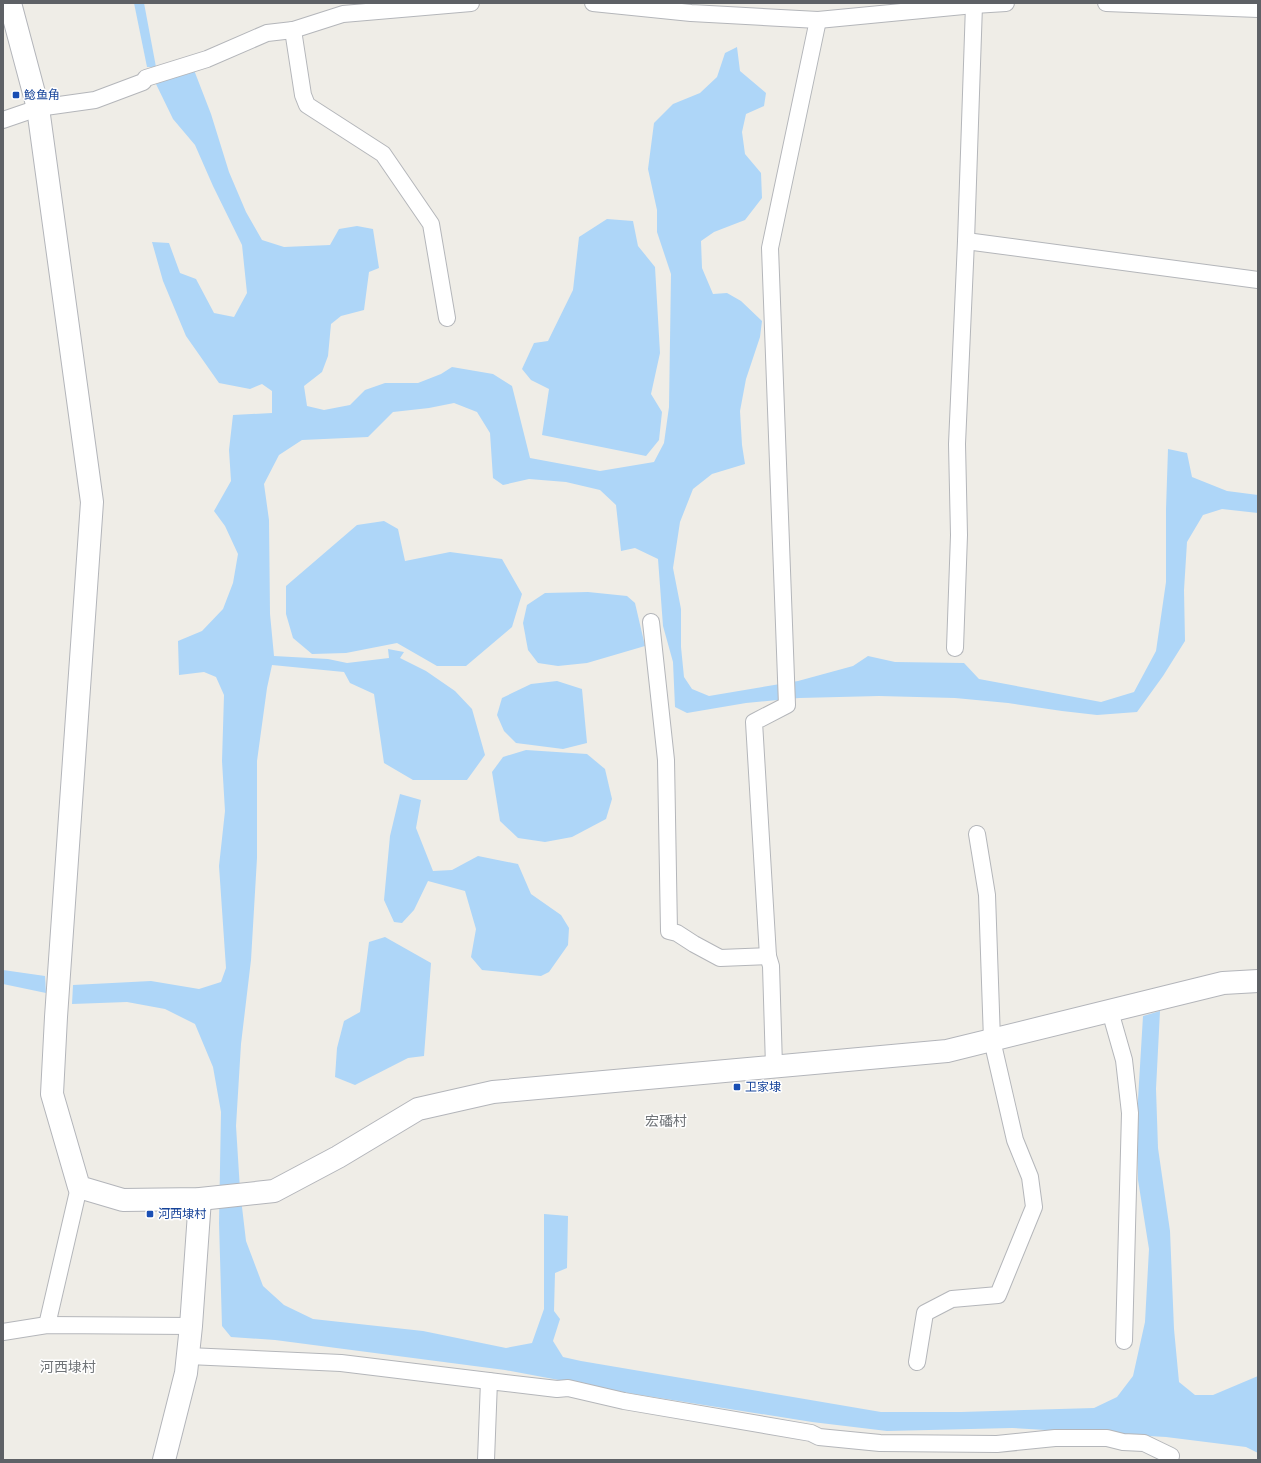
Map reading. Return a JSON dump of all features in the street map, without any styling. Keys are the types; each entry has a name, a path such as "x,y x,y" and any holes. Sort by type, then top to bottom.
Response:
{"street":[{"path":"10,3 38,108 92,502 52,1094 79,1187 46,1325"},
{"path":"3,120 38,108 95,100 143,82 146,78 207,59 267,32 292,30 343,14 471,3"},
{"path":"593,3 691,13 818,20 1006,3"},
{"path":"1106,3 1258,9"},
{"path":"955,648 959,535 957,444 974,5"},
{"path":"774,1066 771,966 768,956 754,722 787,704 770,248 818,20"},
{"path":"292,30 303,95 307,105 383,154 431,224 447,318"},
{"path":"966,240 1258,280"},
{"path":"651,622 666,760 669,931 677,933 720,958 768,956"},
{"path":"917,1362 924,1313 952,1299 998,1295 1034,1207 1030,1177 1015,1140 992,1040 988,895 977,834"},
{"path":"79,1187 123,1200 207,1198 274,1191 338,1157 418,1109 494,1092 947,1051 1223,983 1258,981"},
{"path":"1110,1011 1124,1060 1130,1114 1124,1341"},
{"path":"164,1460 186,1373 207,1198"},
{"path":"3,1332 46,1325 191,1326"},
{"path":"188,1356 341,1363 557,1389 568,1388 624,1401 811,1433 819,1437 888,1443 996,1444 1055,1438 1107,1438 1123,1442 1144,1443 1171,1456"},
{"path":"486,1460 489,1381"}],"water":[{"path":"134,3 144,3 156,67 147,67"},
{"path":"737,47 740,71 766,93 764,106 746,114 742,132 745,154 761,173 762,198 745,220 714,232 701,241 702,268 713,294 727,293 741,301 762,321 760,337 746,379 740,411 742,445 745,464 712,474 693,489 680,522 673,568 681,609 681,647 684,677 692,689 709,696 798,681 853,666 868,656 895,662 964,663 979,679 1101,702 1134,692 1156,651 1166,582 1168,449 1187,453 1192,477 1227,491 1258,495 1258,513 1222,509 1203,515 1187,542 1184,590 1185,641 1163,676 1137,712 1097,715 1008,703 955,698 879,696 799,698 746,703 687,713 675,707 673,662 663,626 658,559 635,548 621,551 616,505 600,490 566,482 529,479 503,485 493,478 490,433 477,412 454,403 429,408 393,412 368,437 302,440 279,455 264,484 269,520 270,614 274,656 328,659 347,663 389,658 388,649 404,652 400,658 426,671 455,691 472,709 485,755 467,780 413,780 384,763 374,694 350,683 344,672 272,665 267,688 257,761 257,858 251,960 241,1044 236,1126 240,1190 246,1241 263,1286 284,1305 313,1319 423,1331 506,1348 532,1343 544,1309 544,1214 568,1216 567,1268 555,1273 554,1311 560,1319 553,1341 563,1357 881,1412 961,1412 1094,1408 1117,1397 1133,1376 1145,1322 1149,1249 1138,1180 1137,1116 1143,1016 1160,1011 1156,1089 1158,1148 1170,1231 1174,1329 1179,1382 1195,1395 1213,1395 1258,1376 1258,1453 1246,1447 1166,1437 1012,1428 887,1431 812,1422 628,1393 505,1370 275,1340 231,1337 222,1326 219,1223 221,1112 213,1067 195,1024 165,1009 127,1002 72,1004 73,985 151,981 199,989 221,982 226,968 219,866 225,811 222,761 224,695 216,677 204,672 179,675 178,641 202,631 223,609 233,583 238,554 225,526 214,511 231,481 229,450 233,415 272,413 272,391 262,384 250,389 219,383 186,336 163,281 152,242 169,243 180,273 196,279 214,313 234,317 247,293 242,245 195,145 173,119 156,84 194,70 211,114 229,172 246,212 262,240 284,247 330,245 339,229 357,226 373,229 379,268 369,272 364,310 341,316 331,324 328,356 322,372 304,386 307,406 324,410 350,405 365,390 385,383 418,383 441,374 452,367 493,374 512,386 530,458 600,471 654,462 664,443 669,407 671,274 657,232 657,210 648,169 654,123 673,104 700,93 717,77 725,53"},
{"path":"607,219 633,221 638,246 655,267 660,353 651,394 662,412 659,440 646,456 542,435 549,389 531,380 522,369 534,343 548,341 573,290 579,237"},
{"path":"384,521 398,529 405,561 450,552 502,559 522,594 512,627 466,666 437,666 397,643 346,653 312,654 293,638 286,614 286,586 357,525"},
{"path":"588,592 627,596 635,603 645,646 587,663 558,666 538,663 528,650 523,623 527,605 545,593"},
{"path":"557,681 582,689 587,743 563,749 516,743 504,731 497,715 502,698 531,684"},
{"path":"526,750 587,754 605,769 612,799 606,819 572,837 545,842 518,838 500,821 492,772 503,757"},
{"path":"400,794 421,800 416,828 433,871 452,870 478,856 518,864 531,894 561,915 569,928 568,945 549,972 541,976 482,970 471,957 476,929 465,891 428,881 414,910 402,923 394,922 384,900 390,836"},
{"path":"385,937 431,963 424,1056 408,1058 355,1085 335,1077 337,1048 344,1021 360,1012 369,942"},
{"path":"3,970 45,976 46,993 3,984"}],"place":[{"name":"鲶鱼角","path":"16,95"},
{"name":"卫家埭","path":"737,1087"},
{"name":"河西埭村","path":"150,1214"}],"district":[{"name":"宏磻村","path":"666,1122"},
{"name":"河西埭村","path":"68,1368"}]}
